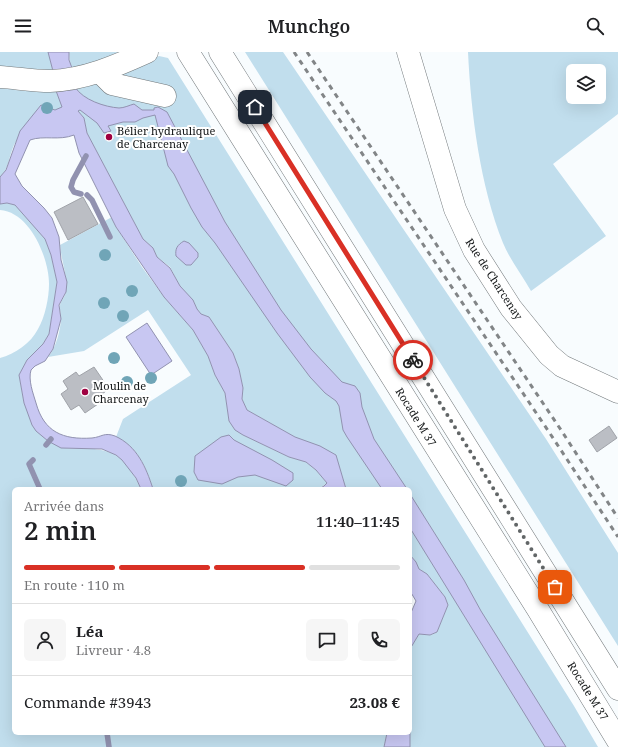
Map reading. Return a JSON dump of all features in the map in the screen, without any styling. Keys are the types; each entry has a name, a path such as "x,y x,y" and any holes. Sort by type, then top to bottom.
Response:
{"main road":[{"path":"0,76 51,81 75,78 100,72 147,52"},
{"name":"Rocade M 37","path":"188,52 537,608 618,741"},
{"path":"220,52 618,689"},
{"name":"Rue de Charcenay","path":"408,52 455,209 478,256 511,308 549,355 562,366 618,392"},
{"path":"100,72 112,84 165,96"}],"shaded area":[{"path":"0,52 60,52 62,74 0,70"},
{"path":"69,52 118,52 101,60 118,76 159,56 168,58 574,706 598,747 410,747 410,735 412,735 412,646 419,634 431,635 437,632 448,605 445,597 427,574 419,569 412,557 412,487 345,487 342,477 298,439 247,410 242,399 243,388 239,369 233,353 209,317 201,314 194,302 180,286 170,267 157,257 153,248 143,239 87,133 84,118 78,111 70,68"},
{"path":"245,52 283,52 546,439 618,553 618,646"},
{"path":"468,52 618,52 618,114 553,164 606,236 531,291 506,249 495,221 488,197 478,149"},
{"path":"0,84 8,85 15,90 28,91 40,88 55,88 63,107 55,110 41,106 14,145 7,166 0,177"},
{"path":"7,203 15,205 45,239 51,255 57,282 49,334 43,344 27,360 19,375 24,403 61,448 89,449 110,452 126,464 140,487 12,487 12,735 387,735 384,747 0,747 0,358 11,354 22,347 35,334 45,313 49,284 46,262 36,238 29,227 20,219 11,213 0,210 0,204"},
{"path":"112,217 116,227 142,267 164,297 193,330 208,356 215,375 225,393 229,421 243,435 289,457 306,462 316,470 327,483 322,487 152,487 144,466 136,453 116,437 123,419 191,375 148,310 84,351 48,357 58,338 61,322 60,306 66,291 66,280 60,245"}],"water":[{"path":"48,52 69,52 69,60 72,68 54,75"},
{"path":"75,87 83,96 107,106 121,108 134,104 142,110 154,110 154,108 158,107 167,112 225,222 281,310 311,349 342,382 355,386 360,393 362,407 374,439 406,487 381,487 343,430 339,406 336,401 325,393 310,377 277,333 215,243 202,227 174,174 168,166 155,115 135,122 123,122 108,126 111,131 104,133 97,123 80,110 78,111 84,118 87,133 143,239 153,248 157,257 170,268 180,286 193,300 201,314 209,317 233,353 239,369 243,388 242,399 247,410 295,437 320,446 336,455 345,487 322,487 327,483 316,470 306,462 289,457 235,430 229,421 225,393 215,375 208,356 193,330 164,297 116,227 79,153 74,135 63,138 41,138 30,140 15,174 22,186 52,218 59,237 61,260 67,282 66,292 59,305 61,319 53,349 45,361 35,366 31,370 31,386 36,403 44,421 56,432 72,437 82,438 92,438 108,434 123,440 140,458 152,487 140,487 136,478 122,460 116,455 102,449 61,448 48,441 36,431 32,425 24,403 19,375 27,360 43,344 49,334 57,282 51,255 45,239 15,205 7,203 0,204 0,177 6,170 20,131 41,105 55,110 62,107 55,88"},
{"path":"184,241 189,243 198,253 198,257 191,265 186,265 176,256 177,247"},
{"path":"147,323 172,361 151,375 126,337"},
{"path":"229,435 234,440 293,473 293,480 286,486 255,475 238,477 222,484 198,480 194,472 195,456 221,437"},
{"path":"412,497 566,747 545,747 412,531"},
{"path":"412,557 419,569 427,574 445,597 448,605 437,632 430,635 419,634 412,646 412,610 416,601 412,594"},
{"path":"387,735 410,735 410,747 384,747"}],"building":[{"path":"83,197 98,224 68,240 54,212"},
{"name":"Moulin de Charcenay","path":"94,367 109,389 95,399 98,404 85,413 79,405 71,410 61,394 68,389 63,381 76,372 79,376"},
{"path":"609,426 617,438 597,452 589,440"}],"waterway":[{"path":"81,194 74,192 71,187 73,180 86,156"},
{"path":"87,195 92,200 110,237"},
{"path":"46,445 51,439"},
{"path":"33,460 29,464 39,487"},
{"path":"107,735 109,747"}],"railway":[{"path":"294,52 618,537"},
{"path":"307,52 561,430 618,518"}],"way so far":[{"path":"413,360 555,587"}],"place":[{"name":"Bélier hydraulique de Charcenay","path":"109,137"},
{"name":"Moulin de Charcenay","path":"85,392"}],"route":[{"path":"255,107 413,360"}]}
